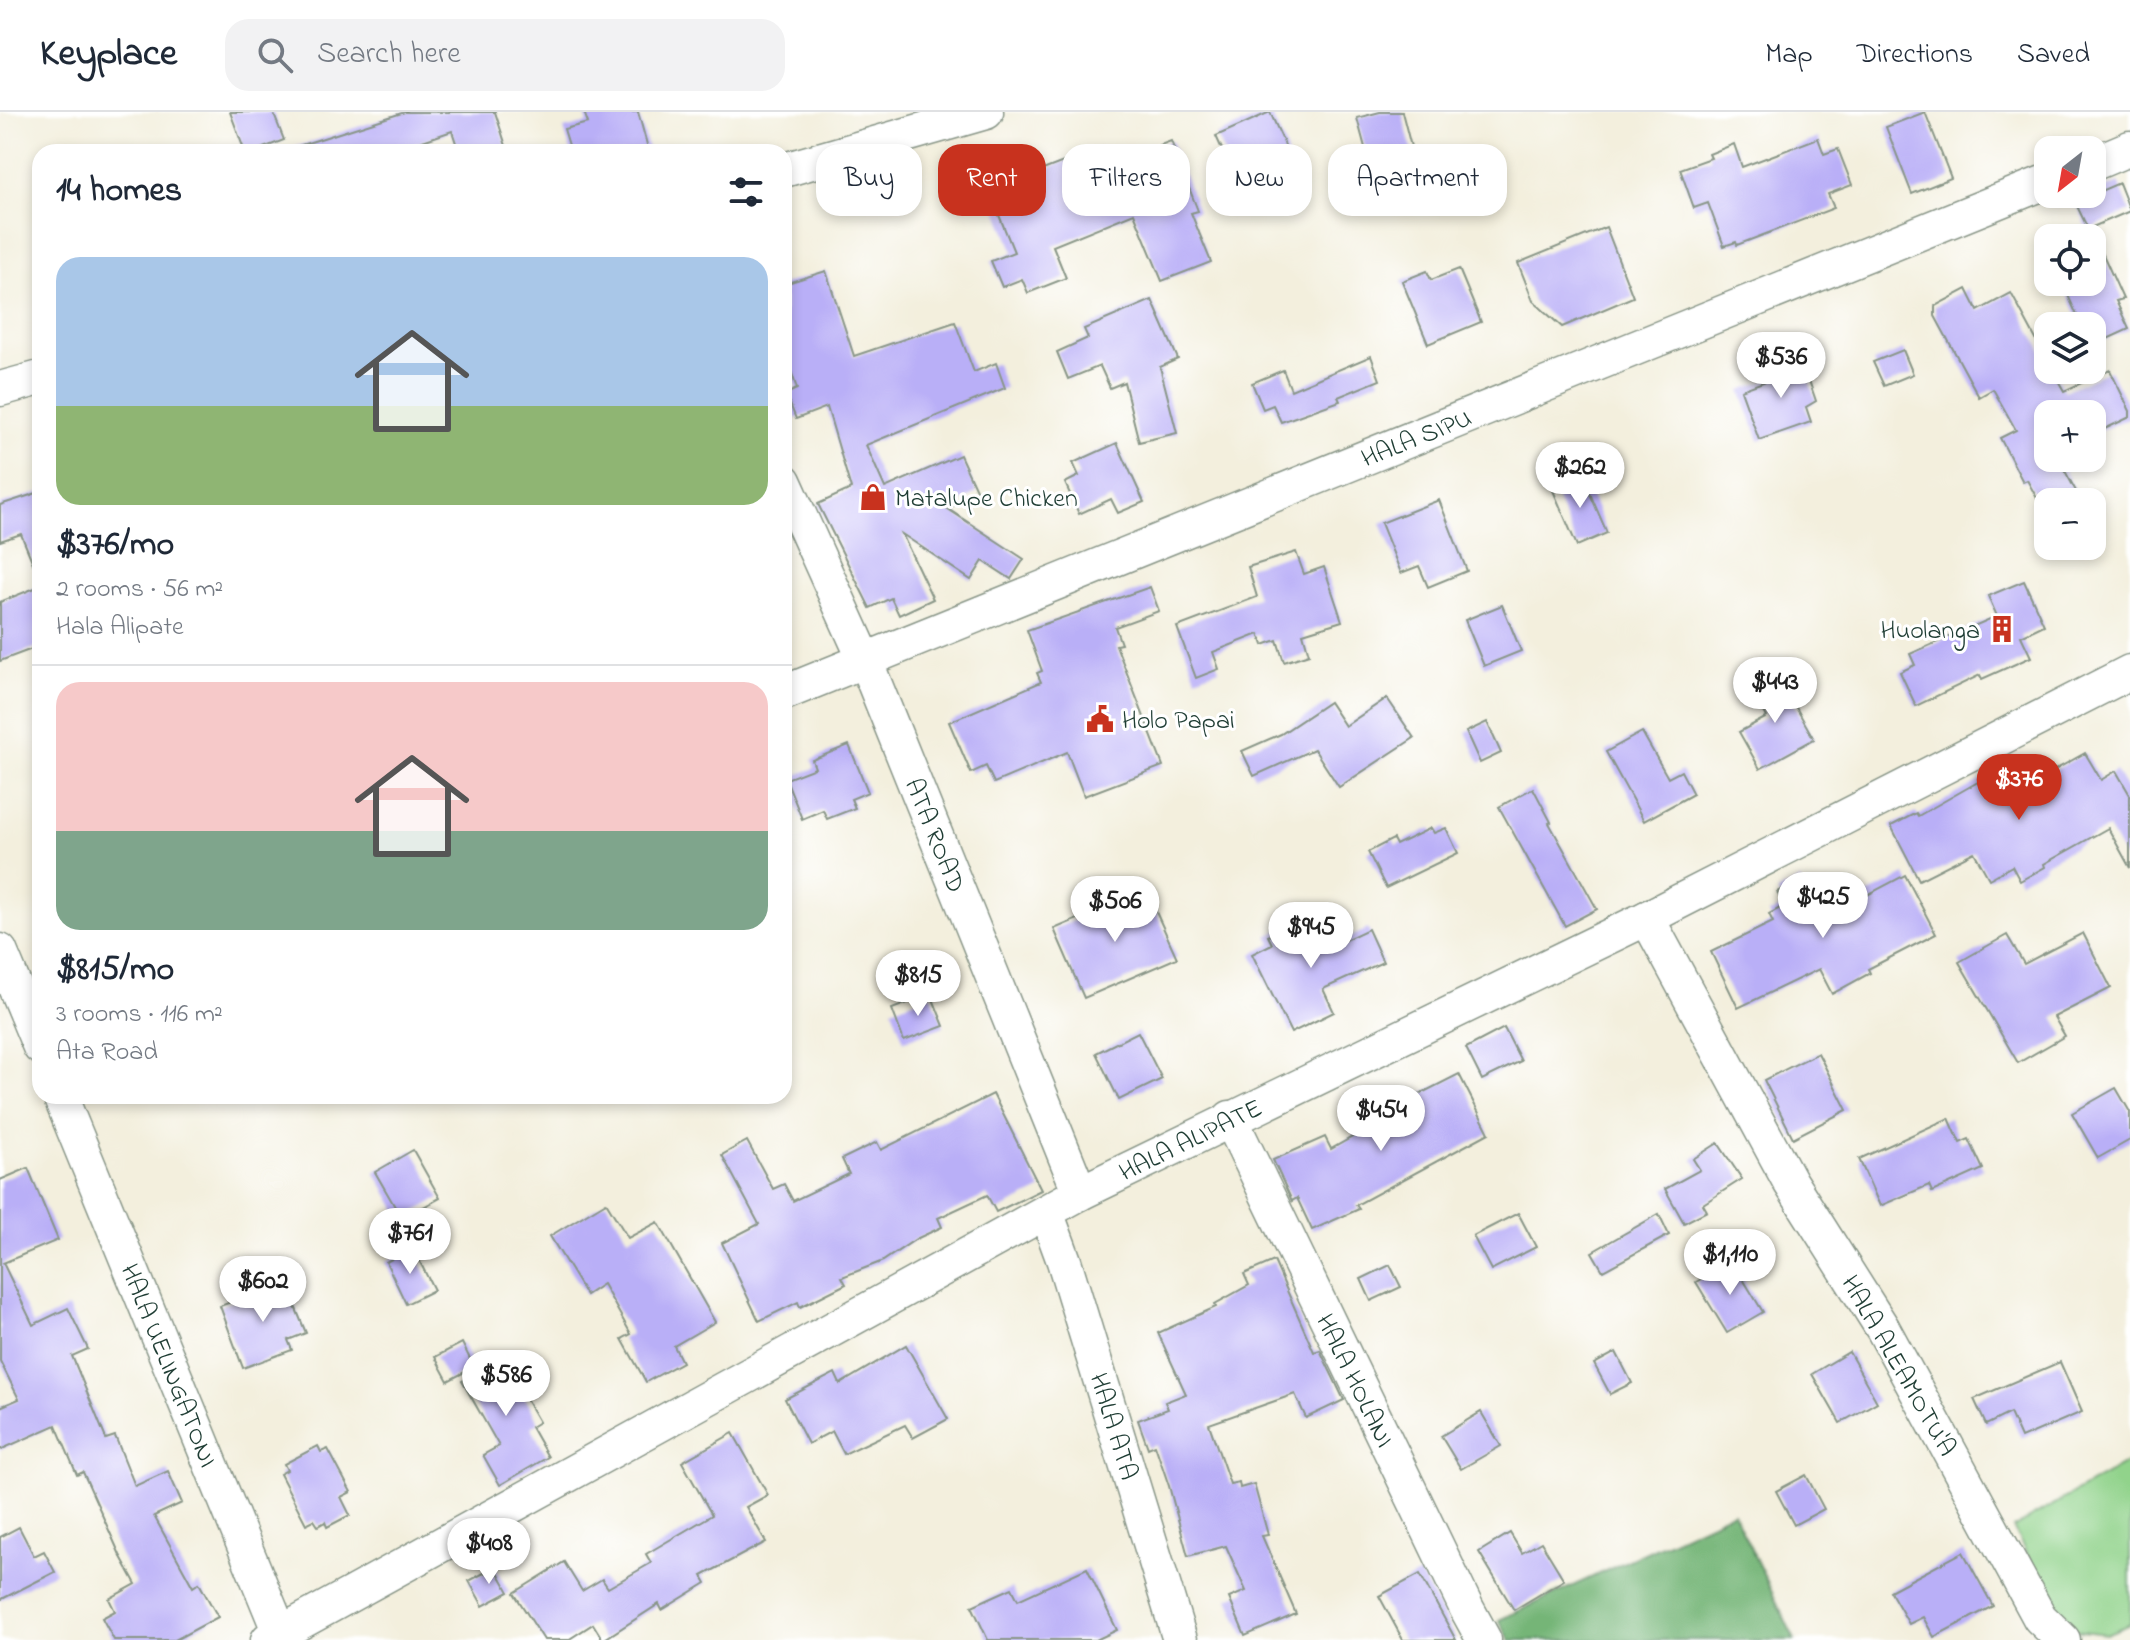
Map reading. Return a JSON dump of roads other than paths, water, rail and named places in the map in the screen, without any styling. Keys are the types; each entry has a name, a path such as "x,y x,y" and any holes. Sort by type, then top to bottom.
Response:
{"street":[{"path":"792,168 986,112"},
{"path":"2106,158 2130,148"},
{"name":"HALA SIPU","path":"792,690 2034,187"},
{"path":"0,389 32,380"},
{"name":"ATA ROAD","path":"792,499 865,660 1080,1193"},
{"name":"HALA ALIPATE","path":"274,1636 1080,1193 1647,918 2130,672"},
{"name":"HALA ALEAMOTU'A","path":"1647,918 1790,1182 1883,1329 2040,1618 2063,1640"},
{"path":"0,951 32,1029"},
{"name":"HALA UELINGATONI","path":"63,1104 274,1636"},
{"name":"HALA HOLANI","path":"1230,1118 1484,1640"},
{"name":"HALA ATA","path":"1046,1212 1064,1261 1177,1639"}],"place":[{"name":"Matalupe Chicken","path":"873,497"},
{"name":"Huolanga","path":"2002,629"},
{"name":"Holo Papai","path":"1100,719"}]}
